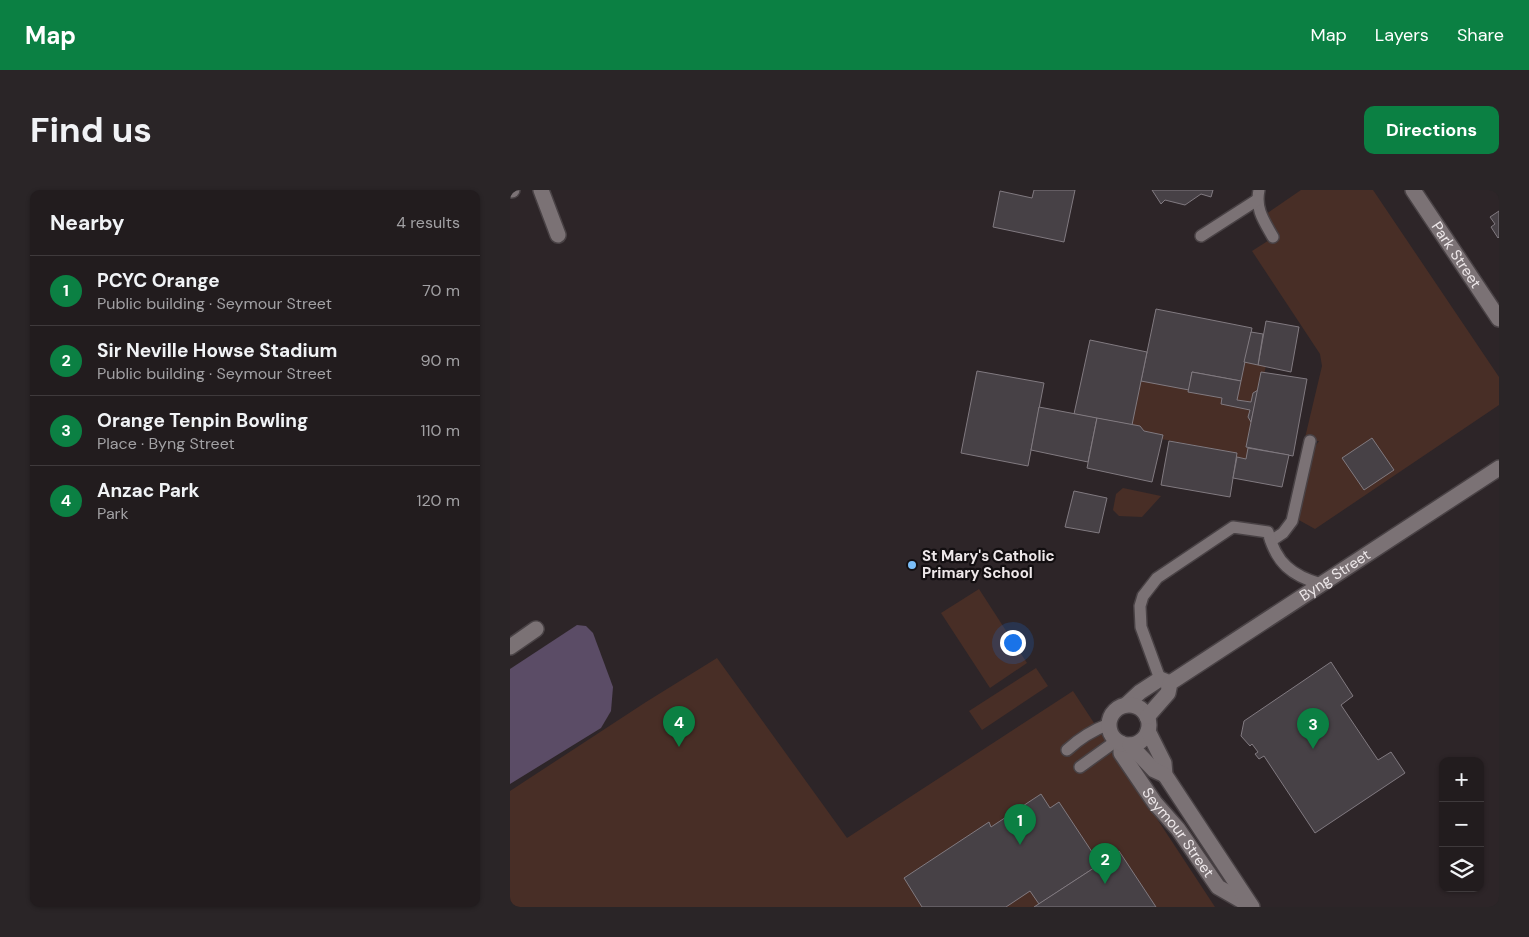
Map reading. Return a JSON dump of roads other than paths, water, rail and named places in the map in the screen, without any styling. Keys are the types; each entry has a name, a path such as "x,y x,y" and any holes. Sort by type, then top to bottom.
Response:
{"street":[{"path":"541,190 558,235"},
{"name":"Park Street","path":"1414,190 1499,320"},
{"name":"Byng Street","path":"1126,705 1140,692 1165,681 1321,584 1499,468"},
{"path":"510,647 536,629"},
{"name":"Byng Street","path":"1148,724 1168,693 1165,681"},
{"path":"1126,705 1136,706 1141,709 1148,724 1143,740 1135,744 1122,743 1112,736 1109,724 1113,714 1126,705"},
{"name":"Seymour Street","path":"1148,724 1164,763 1165,774 1252,907"},
{"name":"Seymour Street","path":"1122,743 1154,770 1165,774"},
{"name":"Seymour Street","path":"1122,743 1121,753 1155,803 1178,829 1218,887 1252,907"}],"lane":[{"path":"1201,236 1258,195 1261,217 1273,237"},
{"path":"1271,541 1283,533 1292,521 1310,441"},
{"path":"1165,681 1141,627 1140,606 1143,596 1157,578 1234,527 1268,532 1279,557 1293,573 1304,579 1321,584"},
{"path":"1068,750 1094,730 1109,724"},
{"path":"1080,767 1122,743"}],"place":[{"name":"St Mary's Catholic Primary School","path":"912,565"},
{"name":"Anzac Park","path":"679,747"},
{"name":"Orange Tenpin Bowling","path":"1313,749"},
{"name":"PCYC Orange","path":"1020,845"},
{"name":"Sir Neville Howse Stadium","path":"1105,884"}]}
